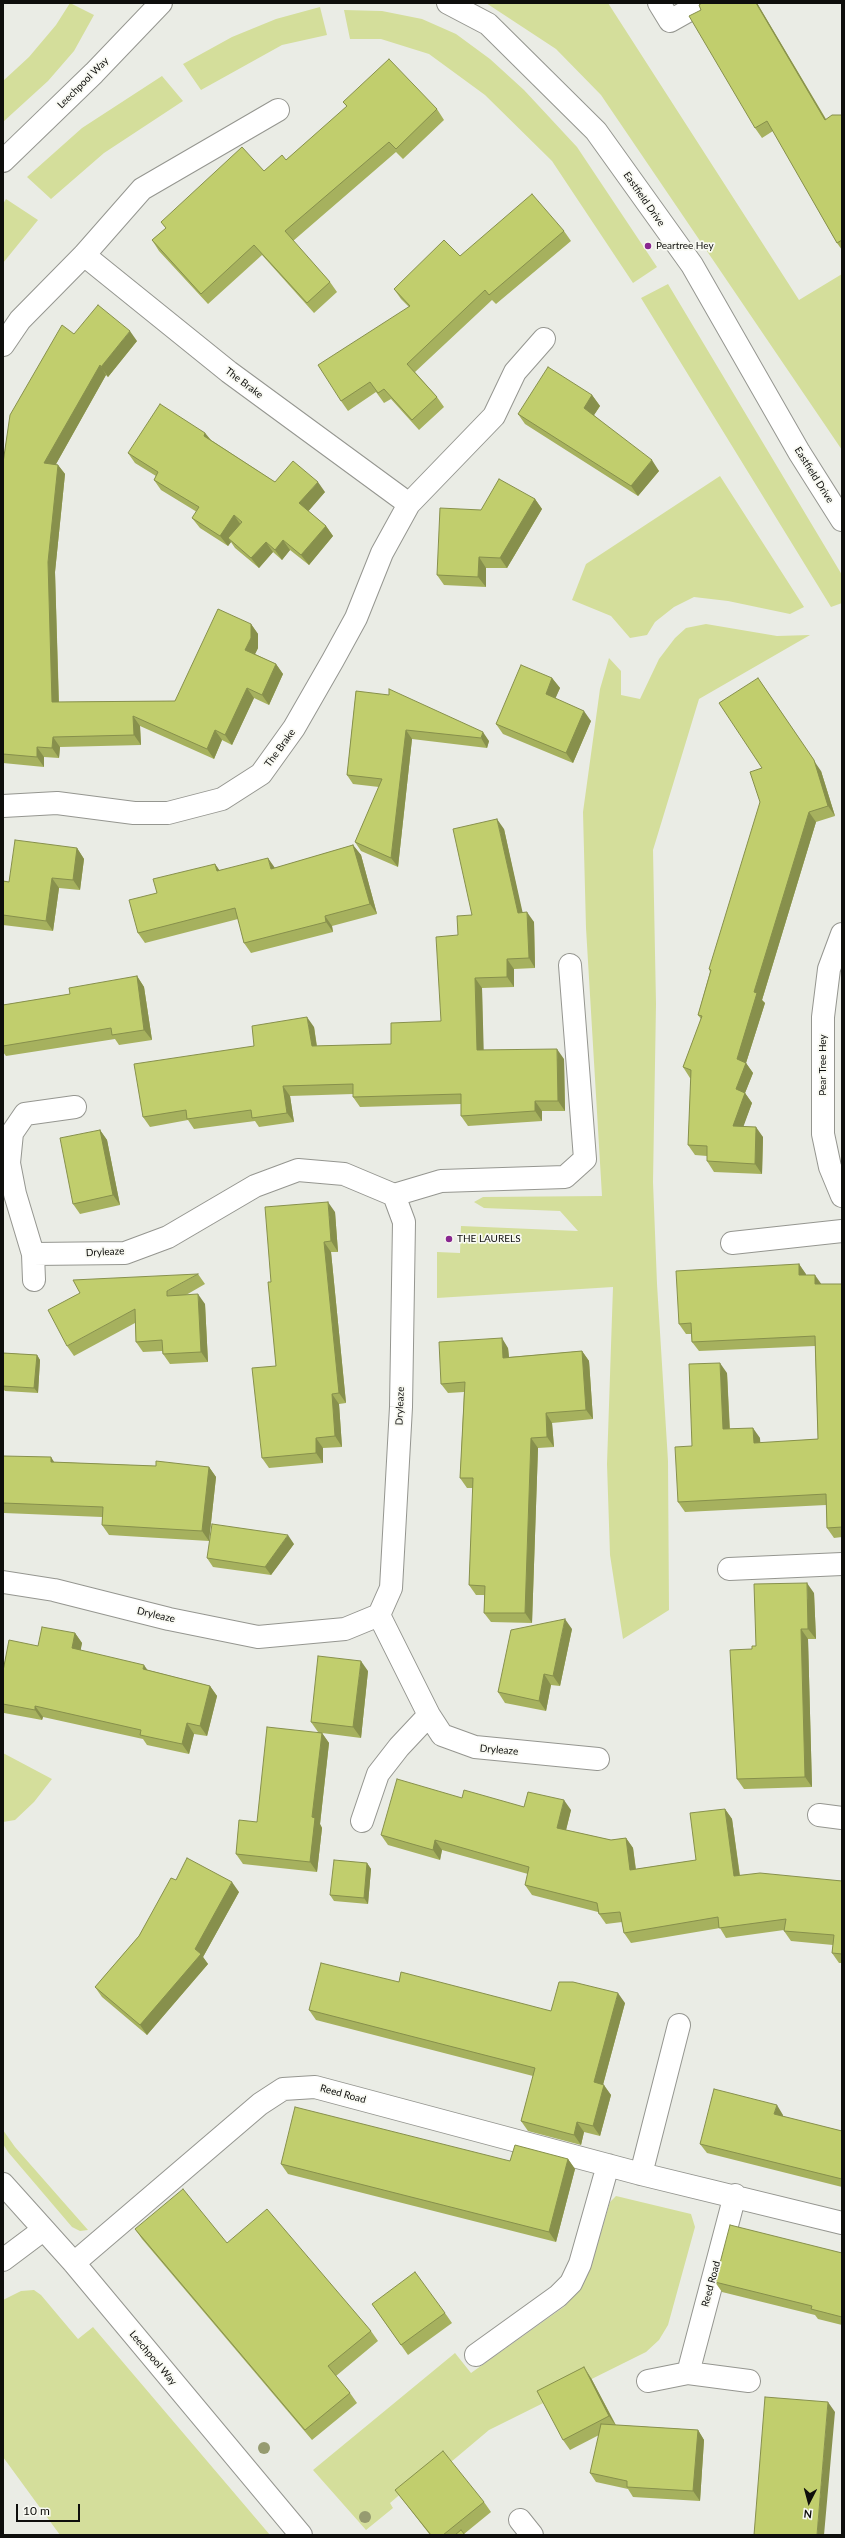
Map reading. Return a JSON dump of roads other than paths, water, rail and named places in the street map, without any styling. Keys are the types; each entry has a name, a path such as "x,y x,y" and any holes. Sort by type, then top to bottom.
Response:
{"street":[{"name":"Leechpool Way","path":"3,161 94,74 160,3"},
{"name":"Eastfield Drive","path":"448,3 488,24 596,131 692,265 799,452 842,520"},
{"path":"659,3 670,21 702,3"},
{"path":"3,345 20,320 84,255 142,190 278,110"},
{"name":"The Brake","path":"84,255 229,372 409,504"},
{"name":"The Brake","path":"3,806 58,803 134,813 168,813 222,799 261,774 294,728 333,660 356,618 382,553 409,504 494,416 515,372 544,339"},
{"name":"Pear Tree Hey","path":"842,934 829,969 823,1017 823,1134 830,1167 842,1196"},
{"path":"394,1195 441,1181 565,1177 585,1159 570,965"},
{"path":"34,1280 33,1254 15,1194 9,1163 12,1133 25,1114 75,1107"},
{"name":"Dryleaze","path":"3,1582 54,1590 169,1619 258,1637 345,1629 379,1615 391,1588 401,1407 404,1222 394,1195 344,1174 298,1170 255,1186 168,1237 125,1253 33,1254"},
{"path":"732,1243 842,1231"},
{"path":"729,1569 842,1564"},
{"name":"Dryleaze","path":"379,1615 429,1715 442,1735 475,1747 598,1759"},
{"path":"362,1821 378,1774 399,1746 429,1715"},
{"path":"819,1815 842,1818"},
{"path":"641,2174 680,2025"},
{"name":"Reed Road","path":"74,2263 260,2104 283,2089 315,2087 641,2174 735,2195 842,2223"},
{"path":"476,2355 558,2296 571,2283 580,2264 608,2165"},
{"name":"Leechpool Way","path":"3,2184 74,2263 301,2535"},
{"name":"Reed Road","path":"688,2373 735,2195"},
{"path":"3,2260 43,2230"},
{"path":"648,2382 688,2373 749,2381"}],"place":[{"name":"Peartree Hey","path":"648,246"},
{"name":"THE LAURELS","path":"449,1239"}]}
